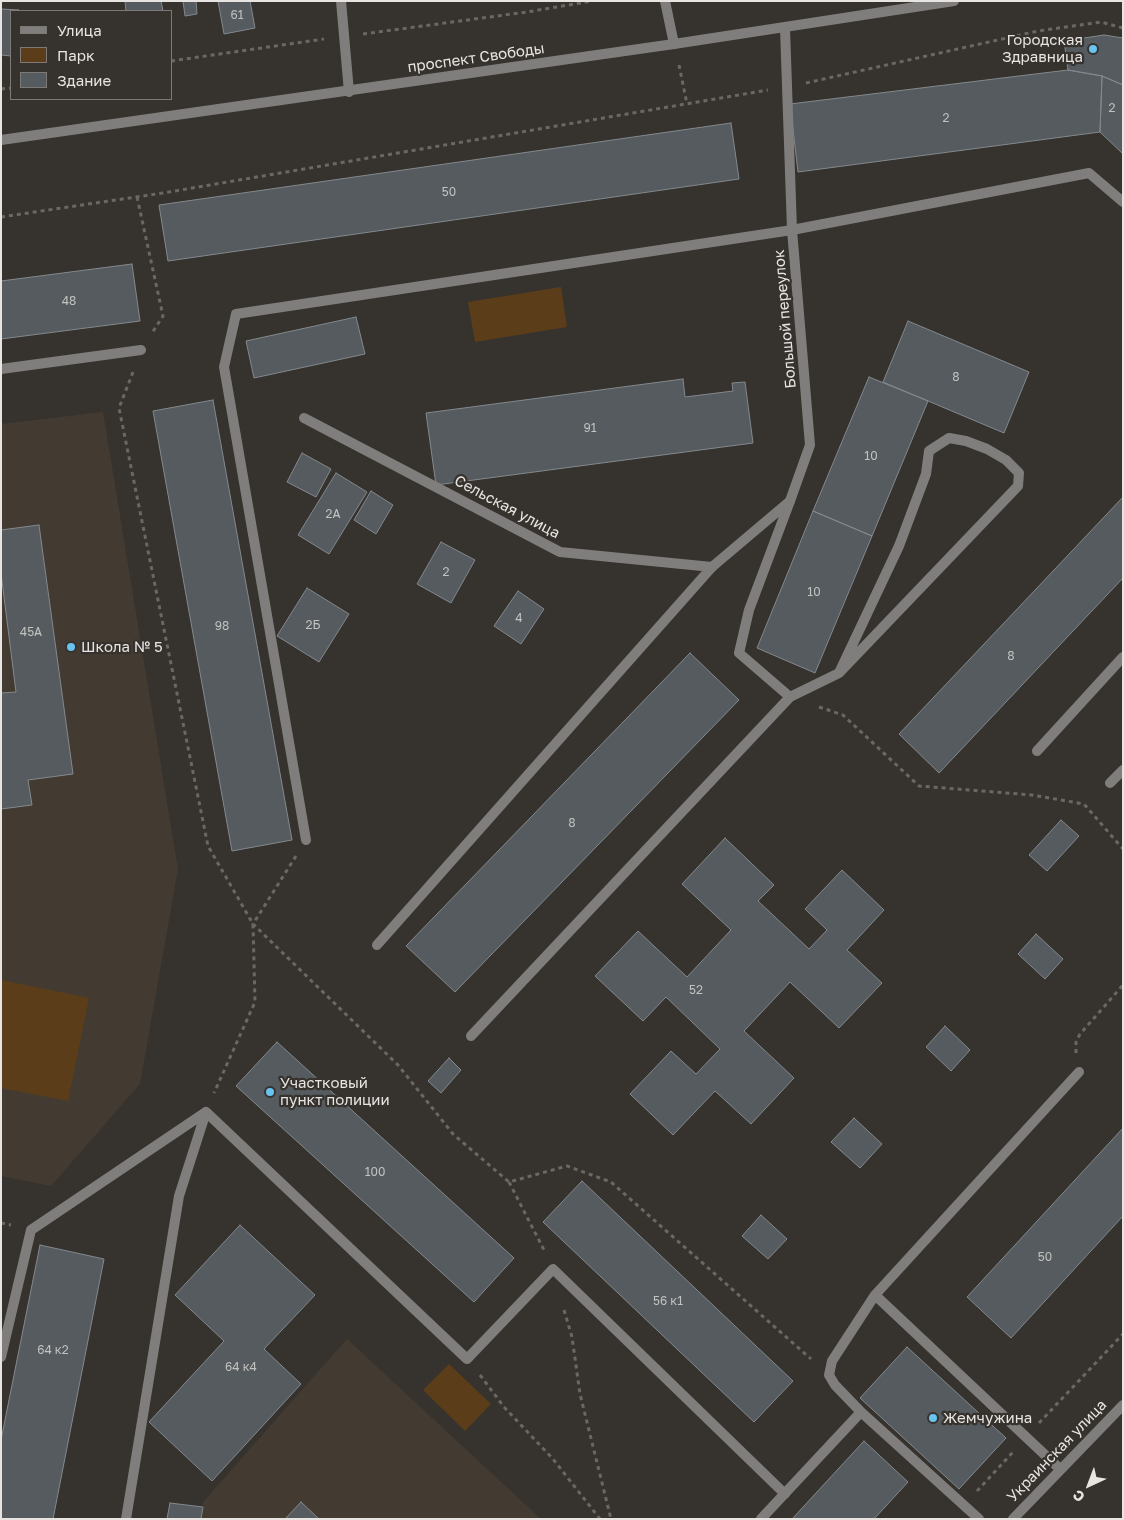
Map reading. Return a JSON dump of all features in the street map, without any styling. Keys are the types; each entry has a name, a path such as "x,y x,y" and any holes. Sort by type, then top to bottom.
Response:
{"street":[{"path":"341,1 349,92"},
{"path":"665,1 674,44"},
{"name":"проспект Свободы","path":"1,140 349,92 785,28 954,1"},
{"name":"Большой переулок","path":"377,945 712,567 790,500 810,445 792,230 785,28"},
{"path":"306,840 224,367 236,314 792,230 1089,173 1123,202"},
{"path":"1,369 141,350"},
{"name":"Сельская улица","path":"304,418 560,552 712,567"},
{"path":"471,1036 790,696 839,673 1018,486 1020,473 1006,460 987,449 966,441 949,438 929,451 926,474 900,546 839,673"},
{"path":"790,500 749,610 739,654 790,696"},
{"path":"1037,751 1123,657"},
{"path":"1110,783 1123,770"},
{"path":"978,1519 861,1412 835,1385 829,1375 832,1361 875,1295 1078,1072"},
{"path":"1,1357 31,1230 206,1112"},
{"path":"206,1112 467,1359 553,1269 785,1494"},
{"path":"126,1519 179,1196 206,1112"},
{"path":"875,1295 1060,1469"},
{"name":"Украинская улица","path":"1013,1519 1123,1405"},
{"path":"762,1519 861,1412"}],"path":[{"path":"172,61 592,1"},
{"path":"1,217 137,198 787,87 1038,31 1101,22 1123,28"},
{"path":"674,44 687,104"},
{"path":"137,198 163,316 141,350 120,408 121,418 208,846 253,924 398,1065 453,1134 509,1182 553,1269"},
{"path":"790,696 843,715 919,786 1032,795 1084,804 1123,849"},
{"path":"206,1112 255,1002 253,924 306,840"},
{"path":"1078,1072 1081,1066 1076,1053 1076,1042 1080,1034 1123,985"},
{"path":"509,1182 567,1166 610,1182 829,1375"},
{"path":"562,1307 572,1337 580,1394 611,1519"},
{"path":"467,1359 504,1407 553,1459 600,1519"}],"shaded area":[{"name":"Школа № 5","path":"103,412 178,869 140,1084 51,1186 1,1176 1,424"},
{"path":"347,1339 541,1519 201,1519 203,1502"}],"green space":[{"path":"561,287 567,327 475,342 468,302"},
{"path":"1,980 89,998 68,1101 1,1088"},
{"path":"449,1364 491,1404 465,1431 423,1390"}],"building":[{"path":"125,1 161,1 163,10 126,10"},
{"path":"183,1 196,1 197,14 185,16"},
{"path":"218,1 250,1 255,28 224,34"},
{"path":"1,9 19,10 10,10 10,56 1,55"},
{"path":"1104,35 1123,38 1123,85 1102,76 1068,70 1064,41"},
{"path":"1068,70 1102,76 1100,132 798,172 790,104"},
{"path":"1102,76 1123,85 1123,154 1100,132"},
{"path":"731,123 739,179 168,261 159,205"},
{"path":"132,264 140,321 1,339 1,281"},
{"path":"356,317 365,354 254,378 246,341"},
{"path":"908,321 1029,372 1004,433 883,382"},
{"path":"869,377 928,401 872,536 813,511"},
{"path":"683,379 685,397 733,391 732,383 745,382 753,443 436,485 426,413"},
{"path":"213,400 292,840 232,851 153,411"},
{"path":"302,453 331,469 316,497 287,482"},
{"path":"336,473 367,492 329,554 298,535"},
{"path":"371,491 393,505 376,534 354,520"},
{"path":"1123,497 1123,578 939,773 899,734"},
{"path":"813,511 872,536 815,673 757,648"},
{"name":"Школа № 5","path":"39,525 73,774 28,780 32,805 1,809 1,693 16,692 1,573 1,530"},
{"path":"441,542 475,560 451,603 417,584"},
{"path":"307,588 349,614 319,662 277,636"},
{"path":"518,591 544,609 521,644 494,626"},
{"path":"690,653 739,700 455,992 406,946"},
{"path":"1061,820 1079,836 1047,871 1029,855"},
{"path":"725,838 774,885 758,901 809,949 827,930 805,909 842,870 884,910 847,950 882,983 839,1028 790,982 744,1031 794,1078 751,1124 715,1091 673,1135 630,1094 671,1051 696,1074 720,1049 666,997 643,1021 595,976 638,931 687,977 731,930 682,884"},
{"path":"1036,934 1063,959 1045,979 1018,954"},
{"path":"945,1026 970,1050 951,1071 926,1047"},
{"path":"277,1042 514,1258 474,1302 236,1086"},
{"path":"449,1058 461,1070 441,1093 428,1081"},
{"path":"854,1118 882,1144 860,1168 831,1142"},
{"path":"1123,1128 1123,1216 1011,1338 967,1297"},
{"path":"582,1181 793,1381 754,1422 543,1222"},
{"path":"761,1215 787,1239 768,1259 742,1236"},
{"path":"240,1225 315,1295 264,1349 301,1384 212,1481 149,1422 224,1341 175,1295"},
{"path":"40,1245 104,1259 53,1519 1,1519 1,1440"},
{"name":"Жемчужина","path":"907,1347 1006,1438 959,1489 860,1398"},
{"path":"864,1441 908,1482 874,1519 792,1519"},
{"path":"301,1502 319,1519 285,1519"},
{"path":"170,1503 203,1507 201,1519 167,1519"}],"place":[{"name":"Городская Здравница","path":"1093,49"},
{"name":"Школа № 5","path":"71,647"},
{"name":"Участковый пункт полиции","path":"270,1092"},
{"name":"Жемчужина","path":"933,1418"}]}
